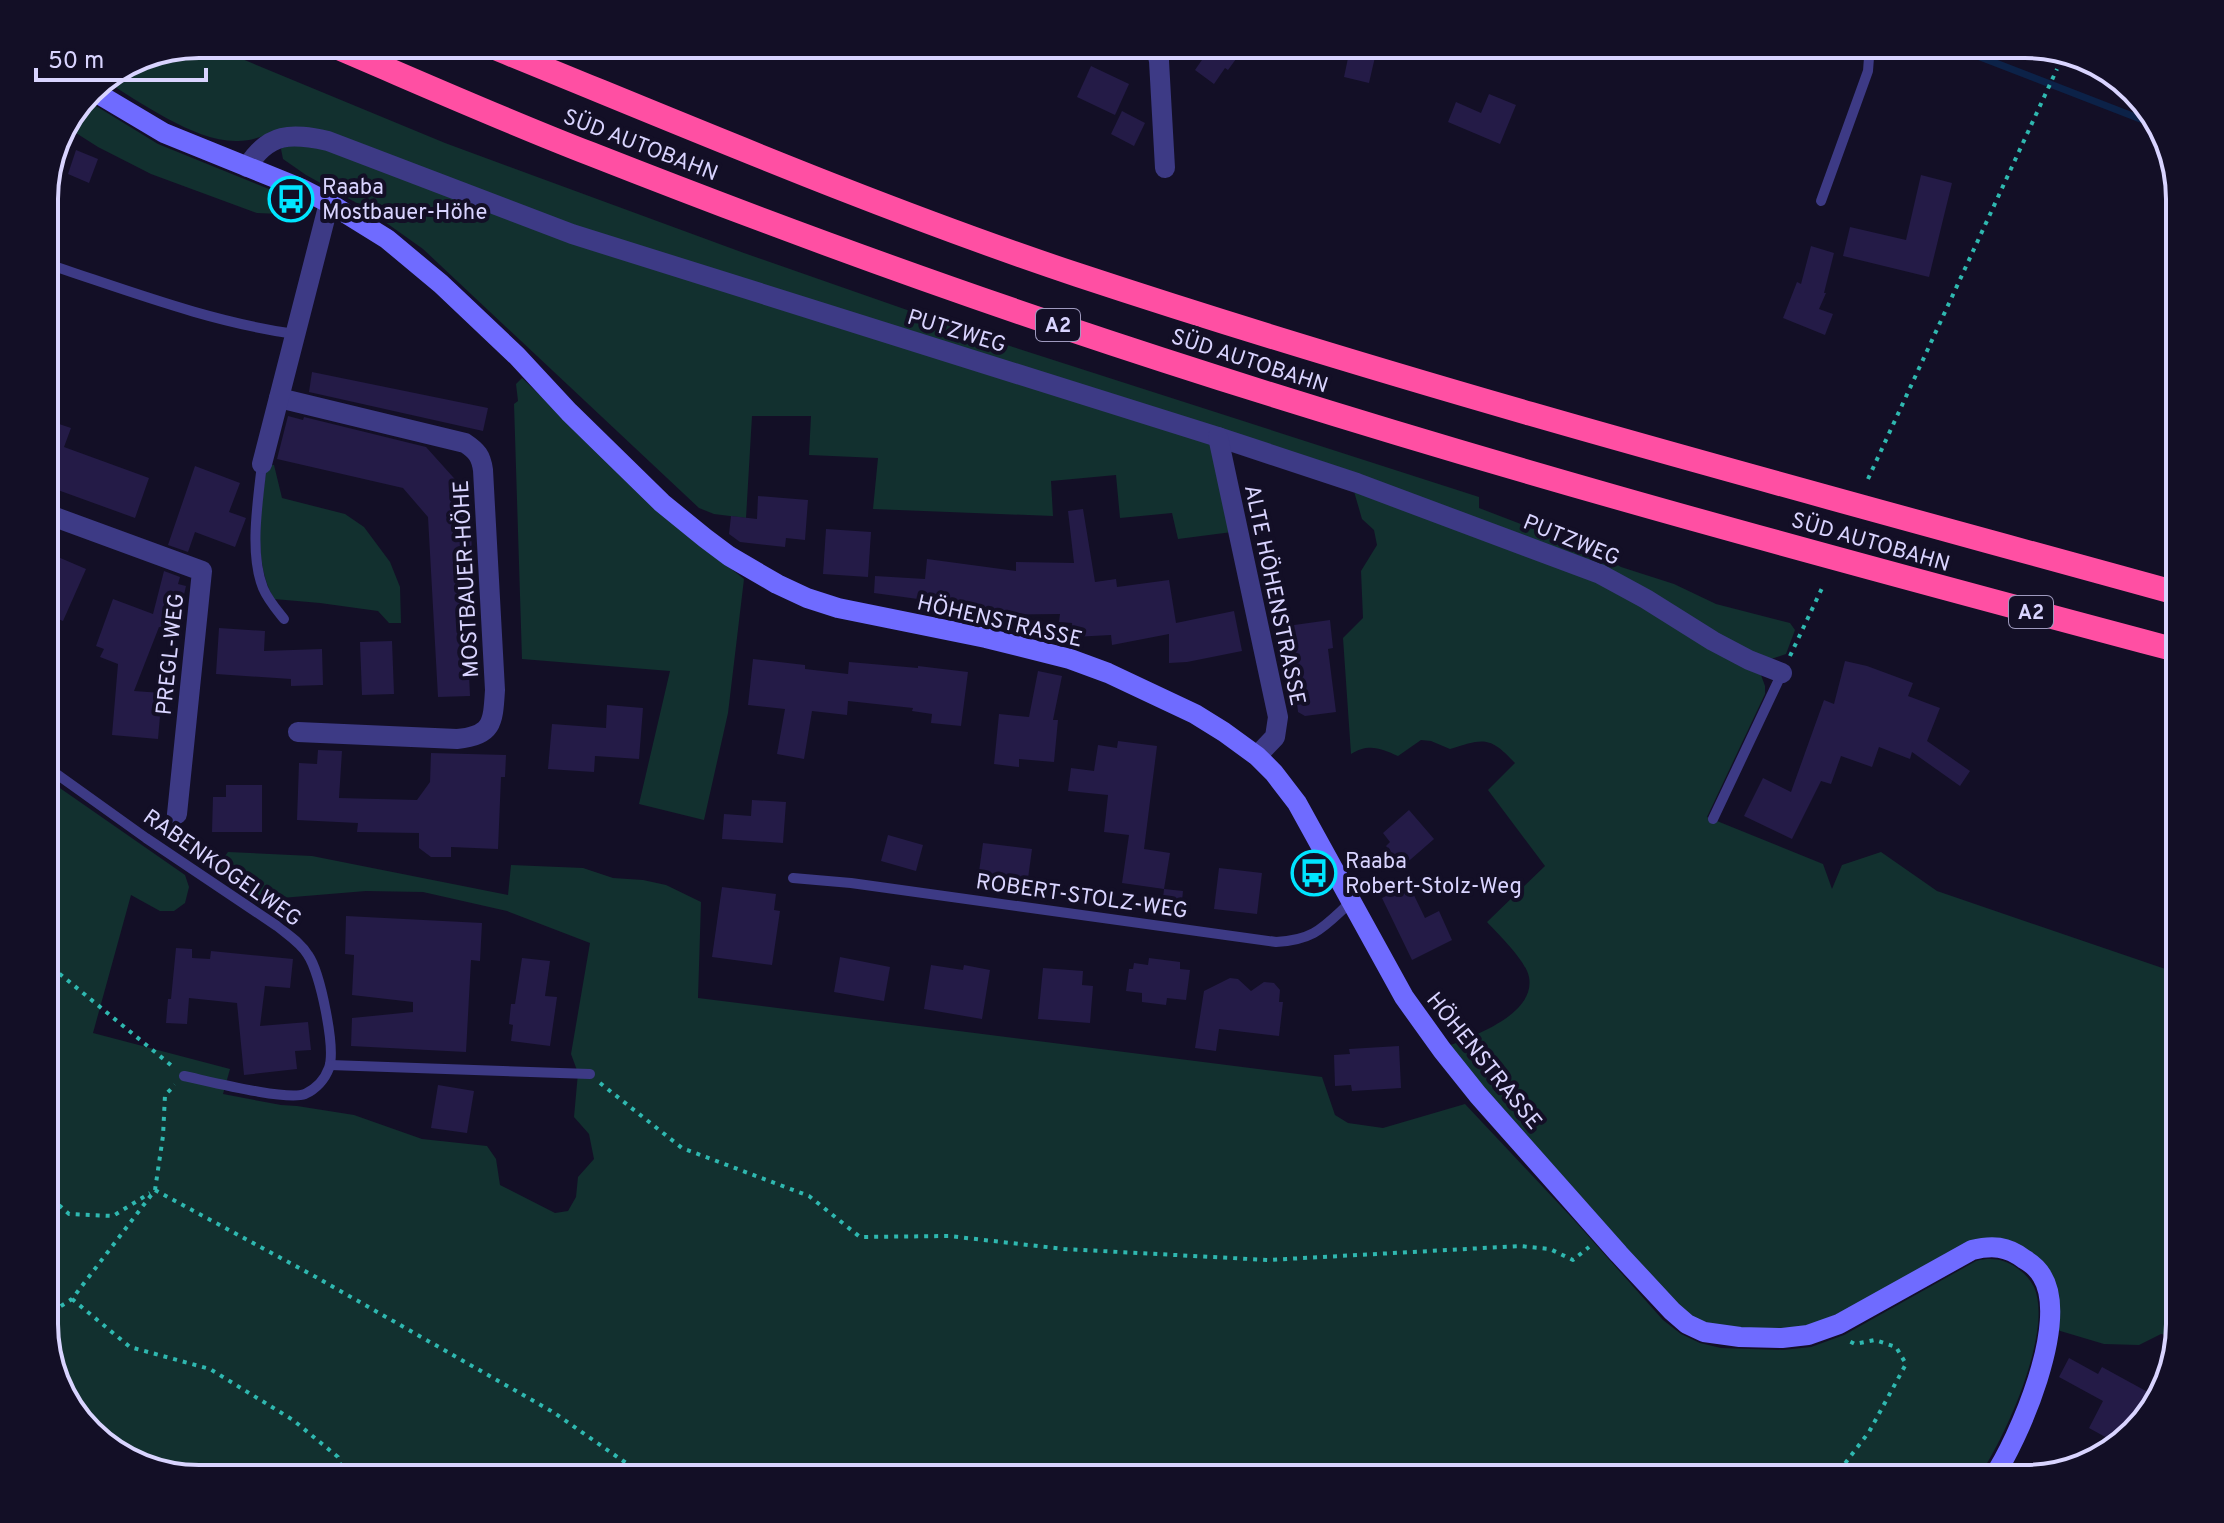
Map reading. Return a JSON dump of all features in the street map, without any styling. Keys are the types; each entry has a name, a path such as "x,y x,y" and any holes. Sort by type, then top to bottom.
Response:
{"highway":[{"name":"SÜD AUTOBAHN","path":"362,58 587,153 825,243 1059,326 1404,437 2166,647"},
{"name":"SÜD AUTOBAHN","path":"519,58 868,200 1076,274 1421,383 2166,590"}],"street":[{"path":"1158,58 1165,168"},
{"name":"HÖHENSTRASSE","path":"103,96 164,133 329,203 387,239 441,284 517,356 662,503 729,556 777,584 838,608 1030,648 1108,673 1195,714 1257,756 1297,803 1404,997 1442,1050 1602,1234 1687,1324 1704,1332 1740,1337 1808,1335 1854,1316 1972,1250 1995,1246 2024,1258 2042,1276 2049,1295 2050,1312 2046,1342 2023,1422 2000,1465"},
{"name":"PUTZWEG","path":"247,167 265,145 277,139 290,135 328,141 572,234 1357,483 1600,574 1713,641 1782,673"},
{"path":"262,464 329,203"},
{"name":"MOSTBAUER-HÖHE","path":"279,398 465,443 476,450 481,458 484,485 495,690 494,711 486,730 476,737 457,739 298,732"},
{"name":"ALTE HÖHENSTRASSE","path":"1218,437 1278,717 1275,737 1257,756"},
{"name":"PREGL-WEG","path":"58,518 202,571 177,814"}],"lane":[{"path":"1821,201 1868,71 1869,58"},
{"path":"58,268 239,324 295,334"},
{"path":"262,464 256,534 259,578 270,602 284,619"},
{"path":"1713,819 1782,673"},
{"name":"RABENKOGELWEG","path":"58,776 251,908 308,953 315,968 329,1029 330,1065"},
{"name":"ROBERT-STOLZ-WEG","path":"793,878 851,883 1276,942 1296,941 1318,932 1352,901"},
{"path":"184,1076 297,1096 316,1088 330,1065 590,1074"}],"path":[{"path":"1868,479 2041,107 2056,62"},
{"path":"1782,673 1823,586"},
{"path":"58,972 184,1076 165,1095 155,1190 72,1299 58,1308"},
{"path":"590,1074 682,1148 809,1196 860,1237 949,1236 1064,1249 1268,1260 1520,1246 1550,1249 1573,1260 1602,1234"},
{"path":"58,1204 69,1214 113,1216 155,1190"},
{"path":"155,1190 553,1412 629,1465"},
{"path":"72,1299 130,1347 210,1369 293,1420 338,1457 341,1465"},
{"path":"1824,1330 1855,1344 1875,1340 1896,1347 1906,1364 1869,1432 1844,1465"}],"green space":[{"path":"240,58 445,143 744,253 1013,347 1479,497 1479,508 1597,553 1621,567 1674,584 1716,604 1790,623 1795,630 1786,654 1771,659 1751,656 1621,579 274,132 243,141 222,140 187,128 115,87 153,65 180,59"},
{"path":"94,105 158,144 279,193 283,207 280,214 257,213 151,174 75,132"},
{"path":"304,142 1216,443 1232,532 1178,539 1172,513 1120,518 1116,475 1051,481 1053,516 873,509 878,458 809,455 811,416 752,416 746,518 714,514 699,508 423,249 364,207 283,159 281,149 286,144"},
{"path":"522,378 657,507 744,579 728,713 704,820 639,804 670,671 522,659 514,404 518,401 516,384"},
{"path":"267,465 274,465 282,498 345,514 364,527 390,562 400,587 401,623 389,623 378,611 274,599 263,568 260,534"},
{"path":"1353,488 1597,579 1761,675 1765,694 1707,817 1823,864 1832,889 1842,865 1881,852 1937,891 2166,969 2165,1335 2161,1334 2139,1345 2104,1344 2057,1330 2058,1312 2008,1240 1807,1327 1741,1329 1706,1324 1677,1306 1448,1046 1501,1022 1523,1002 1529,990 1527,971 1487,922 1545,866 1488,790 1515,763 1499,748 1479,741 1450,749 1421,740 1398,756 1374,748 1351,754 1343,638 1363,618 1361,571 1377,545 1374,530 1362,519"},
{"path":"58,787 185,875 189,887 185,903 174,911 160,911 131,895 93,1033 230,1069 223,1094 354,1115 422,1139 487,1146 496,1159 500,1185 555,1213 568,1211 576,1197 578,1177 594,1159 589,1134 574,1117 578,1073 571,1054 590,943 507,911 423,892 366,891 257,900 214,871 228,852 312,856 508,895 511,865 583,868 613,878 643,880 666,885 701,902 698,998 1322,1077 1335,1115 1348,1123 1383,1128 1465,1104 1663,1320 1681,1334 1721,1348 1783,1350 1811,1347 1844,1335 1976,1261 2003,1261 2027,1276 2034,1287 2038,1306 2037,1330 2023,1385 1986,1465 199,1465 153,1458 121,1441 93,1417 69,1378 58,1334"}],"building":[{"path":"1203,58 1237,58 1214,84 1195,70"},
{"path":"1348,58 1375,58 1369,83 1344,77"},
{"path":"1091,66 1129,84 1115,115 1077,97"},
{"path":"1489,94 1516,105 1500,144 1448,122 1456,102 1481,113"},
{"path":"1122,111 1145,123 1134,146 1111,134"},
{"path":"76,150 98,159 89,183 68,174"},
{"path":"1921,175 1952,183 1929,277 1843,256 1850,227 1906,240"},
{"path":"1811,246 1834,253 1826,293 1819,309 1833,314 1825,335 1783,318 1797,282 1801,284"},
{"path":"312,372 488,408 483,431 309,392"},
{"path":"288,416 303,420 304,417 426,447 470,496 474,613 466,613 470,696 438,697 428,517 403,488 277,459"},
{"path":"58,424 71,428 64,447 149,478 135,518 58,490"},
{"path":"195,466 240,483 229,512 246,518 235,547 195,532 188,552 168,545"},
{"path":"758,496 808,500 805,540 786,538 785,547 740,542 729,534 731,516 757,519"},
{"path":"1083,509 1095,582 1116,579 1117,587 1169,580 1176,623 1234,611 1242,651 1169,663 1169,634 1112,645 1111,635 1073,637 1072,623 1059,622 1060,614 989,615 961,611 962,605 874,593 875,576 925,579 927,559 1016,571 1016,562 1074,563 1068,511"},
{"path":"826,529 871,532 868,577 823,574"},
{"path":"58,557 86,569 63,621 58,619"},
{"path":"164,571 180,577 178,584 186,586 180,612 170,609 164,628 159,627 134,691 162,693 158,739 112,735 118,664 100,657 104,649 96,646 113,599 153,614"},
{"path":"1330,620 1333,648 1328,649 1336,712 1305,716 1298,712 1294,675 1287,675 1280,627"},
{"path":"219,628 265,631 264,651 322,649 323,685 291,686 291,679 216,674"},
{"path":"392,641 394,694 362,695 360,642"},
{"path":"753,659 848,674 849,662 968,672 961,726 931,723 932,714 912,711 913,708 848,701 847,715 812,711 804,759 777,754 785,709 748,705"},
{"path":"1845,661 1913,683 1908,696 1940,708 1927,741 1970,771 1960,786 1912,752 1910,759 1879,747 1872,767 1841,756 1831,784 1821,781 1792,839 1744,816 1763,778 1791,792 1824,700 1834,704"},
{"path":"1038,671 1062,676 1053,720 1058,720 1054,762 1019,759 1019,767 994,764 999,714 1029,717"},
{"path":"607,705 643,708 639,759 595,756 594,772 548,769 552,724 606,728"},
{"path":"1118,741 1157,746 1144,849 1170,853 1164,889 1122,883 1129,835 1104,832 1108,795 1068,791 1071,768 1094,771 1098,745 1117,748"},
{"path":"318,750 342,751 339,798 417,800 430,782 431,753 506,755 505,777 501,777 498,849 451,847 451,857 431,857 419,848 419,833 357,832 358,823 297,820 299,763 317,764"},
{"path":"226,785 262,785 262,832 212,832 213,797 226,797"},
{"path":"752,800 786,802 783,843 722,839 724,814 751,816"},
{"path":"1409,810 1434,839 1403,866 1386,846 1390,842 1383,833"},
{"path":"888,835 923,845 916,871 881,861"},
{"path":"983,843 1032,849 1027,886 978,879"},
{"path":"1219,868 1262,873 1257,914 1214,909"},
{"path":"1409,885 1425,918 1439,911 1452,940 1412,960 1382,898"},
{"path":"722,887 776,894 774,910 780,911 772,965 712,957"},
{"path":"1164,889 1183,891 1181,911 1162,909"},
{"path":"346,916 482,923 480,961 471,960 466,1052 351,1046 352,1018 413,1012 413,1002 352,995 354,955 345,954"},
{"path":"176,948 192,949 192,958 210,959 211,951 293,959 290,988 265,986 260,1026 308,1022 311,1050 295,1051 297,1069 244,1075 237,1003 189,998 187,1024 166,1023"},
{"path":"840,957 890,967 884,1001 834,992"},
{"path":"522,958 550,961 545,996 557,997 550,1046 511,1041 511,1004 515,1004"},
{"path":"1149,958 1180,962 1180,969 1190,970 1186,1000 1167,998 1166,1005 1142,1002 1142,993 1126,991 1129,969 1133,969 1134,963 1148,965"},
{"path":"931,965 963,970 964,965 990,970 982,1019 924,1009"},
{"path":"1043,968 1083,971 1082,985 1093,986 1090,1023 1038,1019"},
{"path":"1230,978 1238,979 1251,991 1264,982 1274,983 1280,990 1279,1002 1283,1002 1279,1036 1219,1029 1216,1051 1195,1048 1204,991"},
{"path":"1399,1046 1401,1088 1352,1091 1351,1085 1335,1086 1334,1055 1350,1054 1349,1049"},
{"path":"438,1085 474,1091 467,1133 431,1128"},
{"path":"2069,1358 2098,1374 2102,1367 2148,1392 2125,1424 2108,1438 2089,1428 2103,1401 2059,1377"}],"waterway":[{"path":"1983,58 2141,119"}],"place":[{"name":"Raaba Mostbauer-Höhe","path":"291,199"},
{"name":"Raaba Robert-Stolz-Weg","path":"1314,873"}]}
